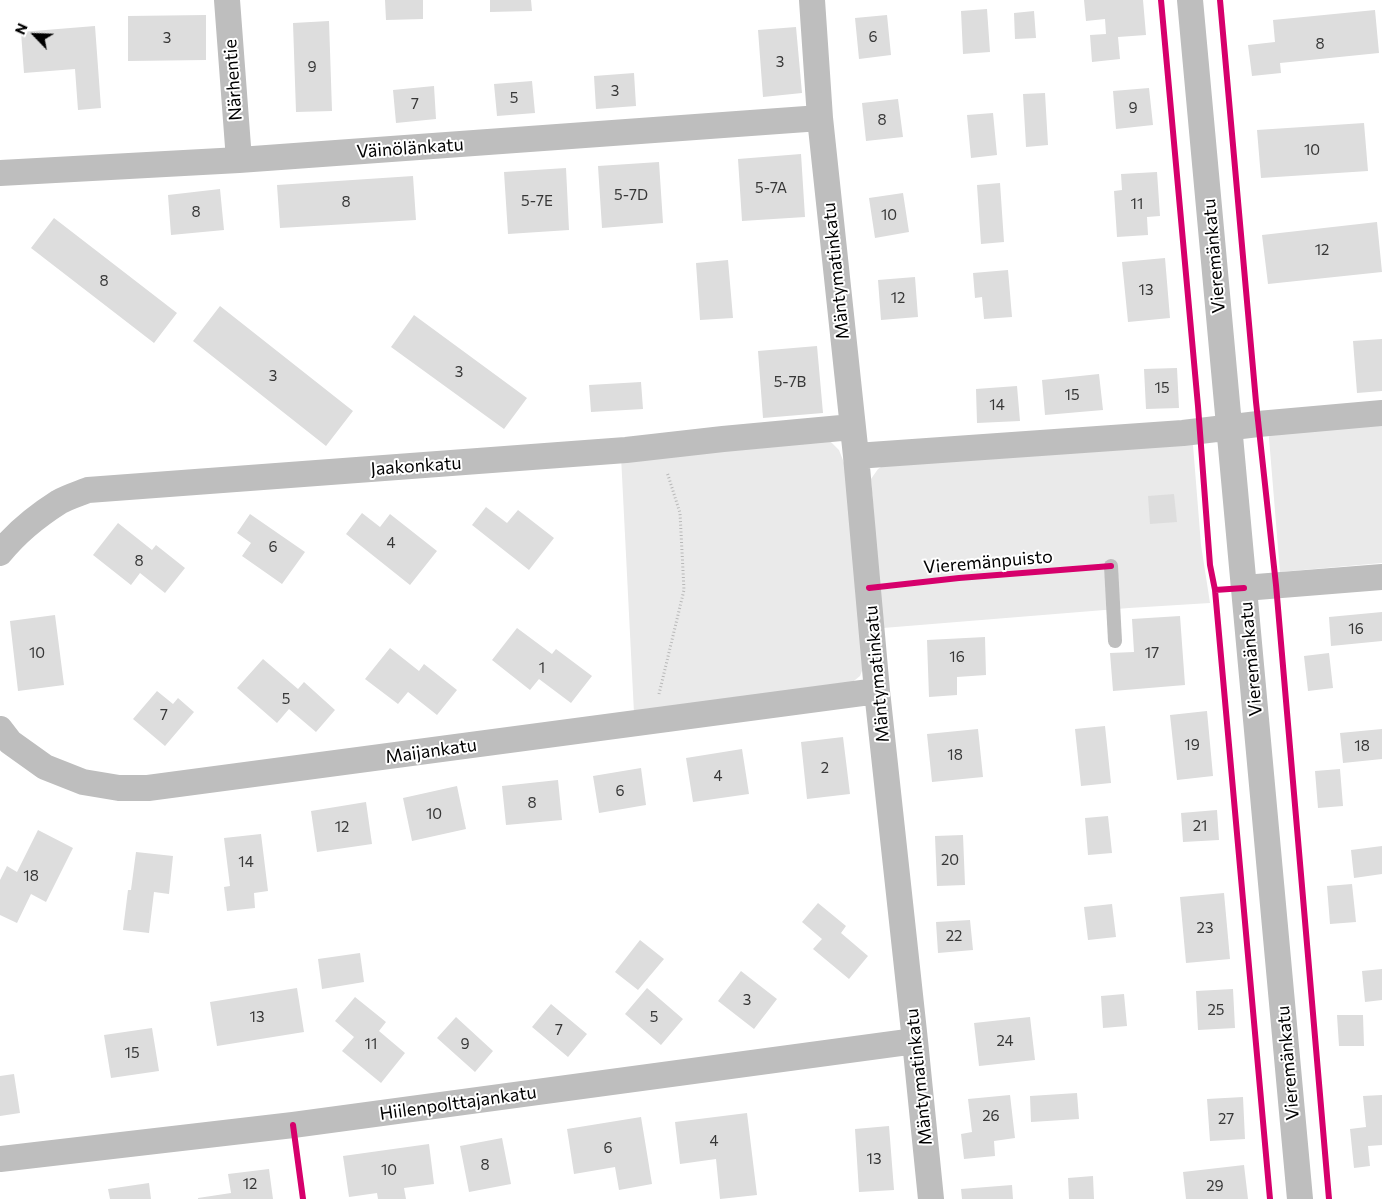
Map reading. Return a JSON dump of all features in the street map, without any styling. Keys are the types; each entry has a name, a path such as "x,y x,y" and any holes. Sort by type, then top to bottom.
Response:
{"street":[{"name":"Närhentie","path":"227,0 239,160"},
{"name":"Mäntymatinkatu","path":"812,0 820,118 856,456 877,691 931,1199"},
{"name":"Vieremänkatu","path":"1190,0 1300,1199"},
{"name":"Väinölänkatu","path":"0,173 239,160 820,118"},
{"path":"856,456 1183,433 1229,426 1382,413"},
{"name":"Jaakonkatu","path":"0,553 33,520 60,502 88,490 626,450 852,427"},
{"path":"1244,588 1382,577"},
{"name":"Maijankatu","path":"0,729 10,742 45,767 83,782 119,788 148,788 877,691"},
{"name":"Hiilenpolttajankatu","path":"0,1159 303,1124 915,1041"}],"lane":[{"path":"1111,566 1115,641"}],"path":[{"path":"657,721 655,710 684,590 680,513 659,446"}],"shaded area":[{"path":"1382,422 1382,563 1280,572 1270,433"},
{"path":"829,440 839,450 846,468 863,668 860,676 850,684 634,713 621,456"},
{"path":"1184,440 1193,445 1201,545 1210,603 883,628 871,479 878,469 887,463"}],"building":[{"path":"385,0 423,0 423,19 386,20"},
{"path":"490,0 531,0 532,11 490,12"},
{"path":"1084,0 1143,0 1146,35 1118,37 1120,59 1092,62 1090,35 1106,34 1105,19 1086,21"},
{"path":"987,9 990,52 963,54 961,11"},
{"path":"1375,10 1379,53 1280,63 1281,73 1252,76 1248,45 1275,42 1273,20"},
{"path":"1034,11 1036,38 1015,39 1014,13"},
{"path":"206,15 206,60 128,61 128,16"},
{"path":"887,15 891,55 859,59 855,18"},
{"path":"329,21 332,111 296,112 293,23"},
{"path":"95,26 101,108 78,110 75,69 24,73 21,32"},
{"path":"796,27 802,93 763,97 758,30"},
{"path":"634,73 636,106 596,109 594,76"},
{"path":"532,81 535,113 497,116 494,84"},
{"path":"434,86 436,119 396,123 393,90"},
{"path":"1149,88 1153,125 1116,129 1113,91"},
{"path":"1045,93 1048,145 1026,147 1023,94"},
{"path":"898,99 903,137 866,141 862,103"},
{"path":"993,113 997,155 971,158 967,115"},
{"path":"1364,123 1368,171 1261,178 1257,130"},
{"path":"801,154 805,217 742,221 738,159"},
{"path":"659,162 663,223 602,228 598,166"},
{"path":"566,168 569,230 508,234 504,172"},
{"path":"1157,172 1160,216 1147,217 1148,235 1117,237 1114,191 1122,190 1121,174"},
{"path":"413,176 416,220 280,228 277,185"},
{"path":"1000,183 1004,242 981,244 977,185"},
{"path":"220,189 224,230 171,235 168,195"},
{"path":"903,193 909,232 875,238 869,198"},
{"path":"54,218 177,313 154,343 31,248"},
{"path":"1377,222 1382,272 1268,284 1262,235"},
{"path":"1165,258 1170,318 1128,322 1122,262"},
{"path":"728,260 733,318 700,320 696,263"},
{"path":"1008,270 1012,317 984,319 982,297 975,298 973,273"},
{"path":"915,277 918,317 881,320 878,280"},
{"path":"220,306 353,411 326,446 193,341"},
{"path":"414,315 527,398 504,429 391,347"},
{"path":"1382,339 1382,391 1357,393 1353,341"},
{"path":"817,346 823,413 763,418 758,351"},
{"path":"1177,368 1179,408 1146,409 1144,369"},
{"path":"1099,374 1103,410 1045,415 1042,380"},
{"path":"641,382 643,409 591,412 589,385"},
{"path":"1017,386 1020,421 977,423 976,389"},
{"path":"1174,494 1177,522 1150,524 1148,496"},
{"path":"486,507 507,523 518,510 554,538 529,570 472,525"},
{"path":"362,513 380,527 390,514 437,551 410,585 346,534"},
{"path":"250,514 305,552 282,584 242,556 251,543 237,533"},
{"path":"118,523 152,550 156,545 185,568 165,593 140,573 131,585 93,555"},
{"path":"1382,612 1382,641 1331,646 1329,617"},
{"path":"55,615 64,685 18,691 10,621"},
{"path":"1180,616 1185,685 1113,691 1110,653 1134,652 1132,619"},
{"path":"517,628 552,654 556,649 592,676 571,703 539,679 530,690 492,660"},
{"path":"985,637 986,675 957,677 957,695 929,697 927,640"},
{"path":"390,648 419,671 424,664 457,690 437,715 408,692 398,704 365,679"},
{"path":"1329,653 1333,688 1308,691 1304,656"},
{"path":"263,659 298,689 304,682 335,710 316,732 289,709 277,723 237,688"},
{"path":"157,691 173,704 178,698 194,712 165,746 133,719"},
{"path":"1207,711 1213,776 1177,780 1170,715"},
{"path":"1105,726 1111,783 1081,786 1075,729"},
{"path":"978,729 983,777 932,782 927,734"},
{"path":"1382,729 1382,759 1343,763 1340,733"},
{"path":"843,737 850,794 807,799 801,742"},
{"path":"742,749 749,794 693,802 686,758"},
{"path":"641,768 646,805 599,813 593,776"},
{"path":"1340,769 1343,806 1318,808 1315,771"},
{"path":"558,780 562,820 506,825 502,786"},
{"path":"457,786 466,829 412,841 403,798"},
{"path":"366,802 372,844 317,852 311,811"},
{"path":"1217,810 1219,840 1183,842 1181,813"},
{"path":"1108,816 1112,853 1088,855 1085,818"},
{"path":"38,830 73,848 46,902 31,894 17,923 0,915 0,880 7,866 17,872"},
{"path":"261,834 268,891 254,893 255,908 227,911 224,887 230,886 224,838"},
{"path":"963,835 965,885 937,886 935,836"},
{"path":"1382,846 1382,874 1354,878 1351,850"},
{"path":"136,852 173,856 169,894 154,892 149,933 123,930 128,890 131,890"},
{"path":"1352,884 1356,922 1330,924 1327,886"},
{"path":"1224,893 1230,959 1186,963 1180,897"},
{"path":"818,903 846,926 841,933 868,956 849,979 813,949 822,939 802,922"},
{"path":"1112,904 1116,937 1088,940 1084,907"},
{"path":"970,920 973,950 938,953 936,922"},
{"path":"640,940 664,959 638,990 615,972"},
{"path":"360,953 364,982 322,989 318,959"},
{"path":"1382,969 1382,1000 1365,1002 1362,971"},
{"path":"741,971 777,999 754,1029 718,1001"},
{"path":"297,988 304,1032 217,1046 210,1002"},
{"path":"647,988 683,1019 661,1045 625,1014"},
{"path":"1233,989 1235,1028 1198,1030 1196,991"},
{"path":"1124,994 1127,1026 1103,1028 1101,996"},
{"path":"355,997 386,1022 379,1031 405,1053 381,1083 342,1051 354,1037 335,1021"},
{"path":"551,1004 587,1034 568,1057 532,1027"},
{"path":"1337,1015 1363,1015 1364,1046 1339,1046"},
{"path":"456,1017 493,1051 475,1072 437,1038"},
{"path":"1030,1017 1035,1060 979,1066 974,1023"},
{"path":"152,1028 159,1071 111,1078 104,1035"},
{"path":"14,1074 20,1113 0,1116 0,1076"},
{"path":"1077,1093 1079,1119 1031,1122 1030,1096"},
{"path":"1010,1095 1015,1138 994,1141 995,1156 964,1159 961,1134 972,1132 968,1099"},
{"path":"1382,1095 1382,1145 1368,1146 1370,1166 1354,1168 1350,1129 1366,1127 1363,1096"},
{"path":"1243,1097 1245,1139 1210,1141 1207,1099"},
{"path":"747,1113 757,1195 720,1199 716,1159 680,1164 675,1122"},
{"path":"641,1117 652,1184 619,1190 615,1167 574,1174 567,1129"},
{"path":"889,1126 894,1190 859,1192 855,1129"},
{"path":"502,1138 511,1184 469,1192 460,1146"},
{"path":"429,1144 434,1184 404,1188 406,1199 378,1199 377,1193 349,1197 343,1156"},
{"path":"1244,1165 1248,1199 1186,1199 1183,1172"},
{"path":"269,1169 273,1199 198,1199 231,1193 228,1174"},
{"path":"1093,1176 1094,1199 1069,1199 1068,1178"},
{"path":"149,1183 151,1199 110,1199 108,1189"},
{"path":"1012,1185 1013,1199 962,1199 961,1189"}],"cycle path":[{"path":"1161,0 1198,406 1210,565 1215,590 1244,588"},
{"path":"1220,0 1256,402 1276,585 1329,1199"},
{"name":"Vieremänpuisto","path":"869,588 959,578 1111,566"},
{"path":"1215,590 1270,1199"},
{"path":"293,1125 303,1199"}]}
